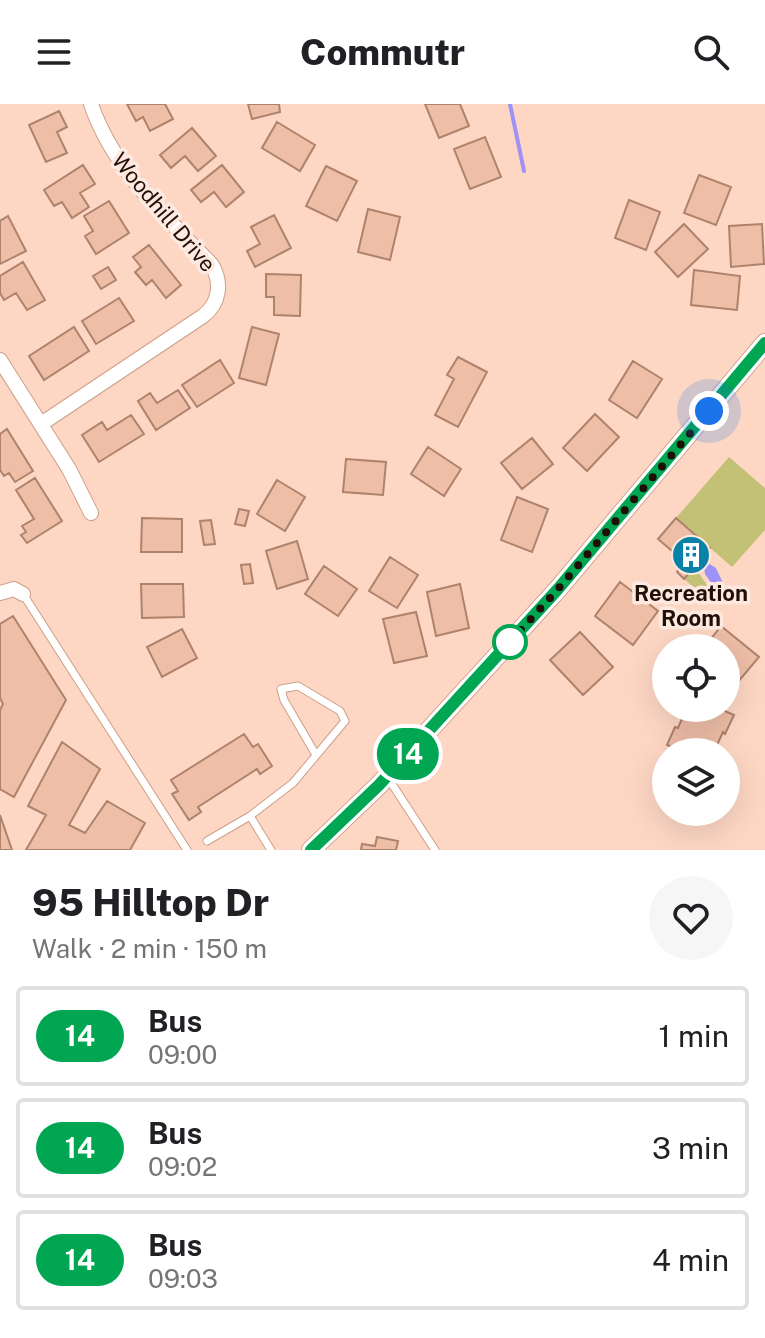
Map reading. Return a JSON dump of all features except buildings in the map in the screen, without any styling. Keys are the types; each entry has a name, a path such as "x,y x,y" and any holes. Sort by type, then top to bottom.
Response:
{"main road":[{"path":"311,850 387,776 558,589 765,343"}],"street":[{"name":"Woodhill Drive","path":"41,424 203,316 211,310 218,292 218,276 212,265 125,170 107,142 91,104"},
{"path":"0,360 69,469 91,513"},
{"path":"0,593 14,589 23,594"}],"lane":[{"path":"23,594 187,850"},
{"path":"207,841 250,816 293,783 345,721 340,711 298,686 281,689 284,700 316,755"},
{"path":"387,776 435,850"},
{"path":"250,816 271,850"}],"shaded area":[{"path":"729,457 765,488 765,530 732,567 676,518"},
{"path":"708,563 716,568 723,583 720,587 714,587 705,574 704,566"},
{"path":"694,566 707,585 703,595 684,579"}],"waterway":[{"path":"510,104 524,171"}],"bus line":[{"name":"14","path":"311,850 379,785 558,589 765,343"}],"place":[{"name":"Recreation Room","path":"691,555"}],"route":[{"path":"510,642 501,652 709,411"}]}
